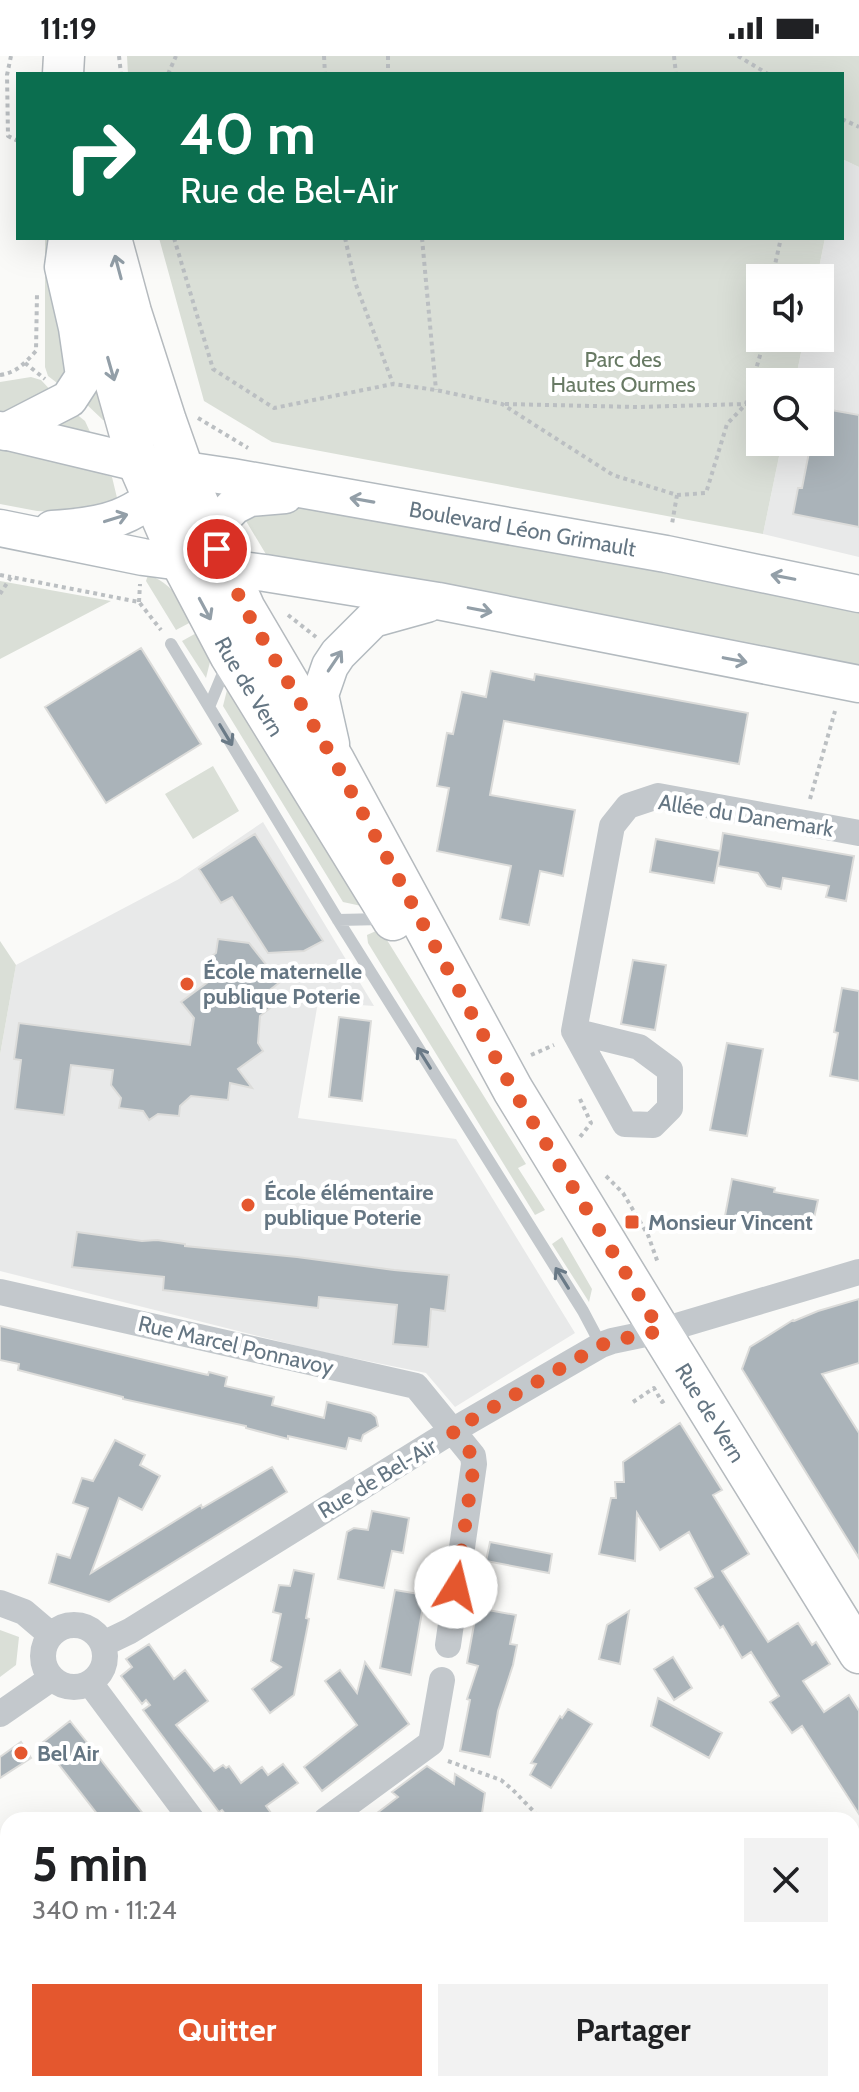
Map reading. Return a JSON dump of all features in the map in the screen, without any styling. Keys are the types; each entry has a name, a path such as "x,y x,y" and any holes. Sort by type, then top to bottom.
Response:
{"main road":[{"path":"2,431 69,399 84,376 63,267 67,240"},
{"name":"Rue de Vern","path":"82,240 97,317 138,463 181,562 230,655 392,918 522,1072"},
{"name":"Rue de Vern","path":"112,240 131,312 183,469 245,609 522,1072 660,1331 859,1653"},
{"name":"Boulevard Léon Grimault","path":"2,431 138,463 666,554 859,594"},
{"path":"10,529 79,528 120,518 154,499 183,469"},
{"path":"181,562 234,506 250,498 318,492"},
{"path":"10,529 127,554 438,601 859,684"},
{"path":"335,762 320,695 330,666 373,619 438,601"}],"street":[{"name":"Allée du Danemark","path":"564,1038 612,826 628,806 658,796 859,833"},
{"name":"Rue de Bel-Air","path":"103,1644 452,1431 601,1345 660,1331 859,1272"},
{"name":"Rue Marcel Ponnavoy","path":"0,1292 416,1386 473,1456 474,1464 448,1645"},
{"path":"0,1603 24,1612 51,1635"},
{"path":"80,1625 98,1635 103,1644 102,1670 90,1683 70,1687 52,1678 47,1670 43,1652 51,1635 60,1628 80,1625"},
{"path":"0,1714 52,1678"},
{"path":"337,1812 431,1743 442,1680"},
{"path":"90,1683 186,1812"}],"lane":[{"path":"171,644 338,920 583,1311 601,1345"},
{"path":"209,707 230,655"},
{"path":"338,920 392,918"}],"path":[{"path":"11,56 7,75 8,136 16,140"},
{"path":"738,56 765,72"},
{"path":"844,120 859,127"},
{"path":"844,125 852,124"},
{"path":"175,240 213,369 274,408 393,384 502,404 637,407 746,404"},
{"path":"345,240 355,282 393,384"},
{"path":"422,240 436,390"},
{"path":"775,264 781,240"},
{"path":"0,375 10,374 36,351 37,280"},
{"path":"502,404 613,475 677,495 706,493 727,424 746,404"},
{"path":"166,421 200,417 251,449"},
{"path":"672,524 677,495"},
{"path":"0,575 139,602 171,644"},
{"path":"0,594 11,577"},
{"path":"803,823 832,722"},
{"path":"522,1072 564,1038"},
{"path":"431,1743 450,1762 501,1780 534,1812"}],"shaded area":[{"path":"844,160 859,167 859,557 763,534 779,456 834,456 834,368 798,368 801,352 834,352 834,264 820,264 825,240 844,240"},
{"name":"École élémentaire publique Poterie","path":"263,822 374,1006 318,1002 298,1118 456,1139 575,1333 455,1407 426,1373 318,1351 0,1271 0,1055 16,965 179,879"}],"green space":[{"path":"127,56 859,56 859,167 844,160 844,72 128,72"},
{"path":"45,240 55,240 69,321 65,389 48,376 45,367"},
{"name":"Parc des Hautes Ourmes","path":"160,240 825,240 820,264 746,264 746,352 801,352 798,368 746,368 746,456 779,456 763,534 272,442 204,401"},
{"path":"96,376 109,420 103,420 83,401"},
{"path":"31,377 41,380 57,397 0,414 0,382"},
{"path":"75,413 85,421 91,434 52,427"},
{"path":"0,441 112,477 118,502 74,513 37,511 0,504"},
{"path":"311,500 859,604 859,674 273,566 243,516"},
{"path":"148,575 169,588 193,621 176,630 146,581"},
{"path":"0,581 111,601 0,659"},
{"path":"200,631 212,654 206,678 182,641"},
{"path":"229,682 366,907 343,902 223,706"},
{"path":"213,766 239,811 193,839 165,794"},
{"path":"382,932 526,1164 518,1168 545,1210 535,1215 368,943 367,935"},
{"path":"0,941 16,965 0,1055"},
{"path":"562,1237 592,1289 589,1302 552,1244"},
{"path":"0,1630 19,1637 16,1665 0,1677"}],"building":[{"path":"834,411 859,415 859,527 793,514 798,488 802,488 808,456 834,456"},
{"path":"141,648 201,744 106,803 45,707"},
{"path":"491,671 534,680 535,674 748,713 739,764 504,721 490,795 575,810 563,876 540,871 529,925 500,919 511,866 437,851 449,788 437,786 447,733 453,734 462,692 486,697"},
{"path":"723,833 854,856 846,901 826,897 829,886 783,878 781,889 767,886 758,873 718,866"},
{"path":"255,834 323,941 304,951 268,953 232,897 221,903 199,869"},
{"path":"656,839 720,851 714,883 650,872"},
{"path":"218,939 249,943 280,982 266,993 274,1005 260,1016 258,1043 263,1051 238,1069 252,1088 230,1083 228,1100 191,1096 180,1106 179,1116 158,1114 149,1120 143,1111 119,1108 121,1098 111,1085 113,1070 71,1065 64,1115 15,1109 21,1060 14,1059 19,1023 190,1045 194,1018 181,1002 219,974 209,958 216,953"},
{"path":"633,960 666,965 655,1030 621,1024"},
{"path":"842,988 859,991 859,1081 830,1076"},
{"path":"339,1017 371,1021 362,1101 329,1097"},
{"path":"727,1043 763,1049 747,1136 710,1130"},
{"path":"732,1179 775,1188 774,1192 818,1200 811,1232 725,1216"},
{"path":"77,1232 449,1275 445,1311 431,1309 428,1347 393,1344 397,1305 319,1297 318,1308 163,1290 164,1277 72,1267"},
{"path":"859,1299 859,1363 822,1374 859,1433 859,1558 742,1369 750,1347 793,1320"},
{"path":"0,1326 227,1377 225,1386 274,1397 272,1405 324,1418 327,1402 371,1413 376,1417 378,1426 363,1435 361,1441 349,1438 346,1449 288,1436 288,1439 246,1426 123,1399 18,1370 19,1364 0,1360"},
{"path":"680,1423 722,1490 713,1495 749,1554 722,1571 768,1642 798,1623 812,1645 816,1642 830,1664 803,1681 824,1712 849,1695 859,1711 859,1812 802,1726 792,1733 770,1702 779,1696 751,1652 742,1658 695,1588 713,1577 689,1532 660,1550 637,1513 635,1561 599,1554 611,1498 616,1498 615,1482 624,1482 623,1462"},
{"path":"115,1440 145,1455 140,1465 160,1476 142,1510 119,1498 91,1573 201,1505 202,1508 272,1467 287,1492 109,1602 49,1583 57,1554 70,1558 88,1508 73,1503 82,1478 93,1481"},
{"path":"372,1511 409,1518 403,1553 392,1551 384,1588 338,1579 347,1532 354,1528 368,1530"},
{"path":"490,1542 552,1554 549,1573 486,1561"},
{"path":"294,1570 314,1574 306,1618 309,1619 294,1695 270,1713 252,1689 281,1667 271,1661 281,1614 273,1612 279,1585 290,1586"},
{"path":"395,1590 425,1595 411,1675 380,1668"},
{"path":"477,1608 516,1615 510,1644 517,1645 498,1711 490,1757 460,1751 470,1700 467,1699 478,1666 467,1663"},
{"path":"629,1611 620,1664 599,1659 607,1625"},
{"path":"149,1644 174,1679 185,1670 208,1701 176,1725 214,1771 223,1765 226,1768 229,1766 241,1783 262,1767 268,1775 283,1764 298,1783 266,1806 270,1812 219,1812 143,1710 150,1705 146,1700 142,1704 121,1676 132,1667 126,1659"},
{"path":"673,1657 692,1688 674,1700 654,1669"},
{"path":"365,1662 409,1724 322,1791 304,1767 357,1725 325,1681 340,1670 357,1693"},
{"path":"658,1698 722,1733 709,1758 651,1726"},
{"path":"568,1709 592,1724 551,1788 530,1775 536,1764 531,1763 560,1716 562,1718"},
{"path":"70,1721 142,1812 96,1812 42,1743"},
{"path":"21,1742 31,1758 0,1778 0,1757"},
{"path":"427,1766 454,1784 455,1774 485,1793 482,1812 378,1812 398,1797 392,1792"}],"place":[{"name":"École maternelle publique Poterie","path":"187,984"},
{"name":"École élémentaire publique Poterie","path":"248,1205"},
{"name":"Monsieur Vincent","path":"632,1222"},
{"name":"Bel Air","path":"21,1753"}],"route":[{"path":"217,549 245,609 335,762 513,1090 660,1331 601,1345 452,1431 473,1456 474,1464 456,1587"}]}
